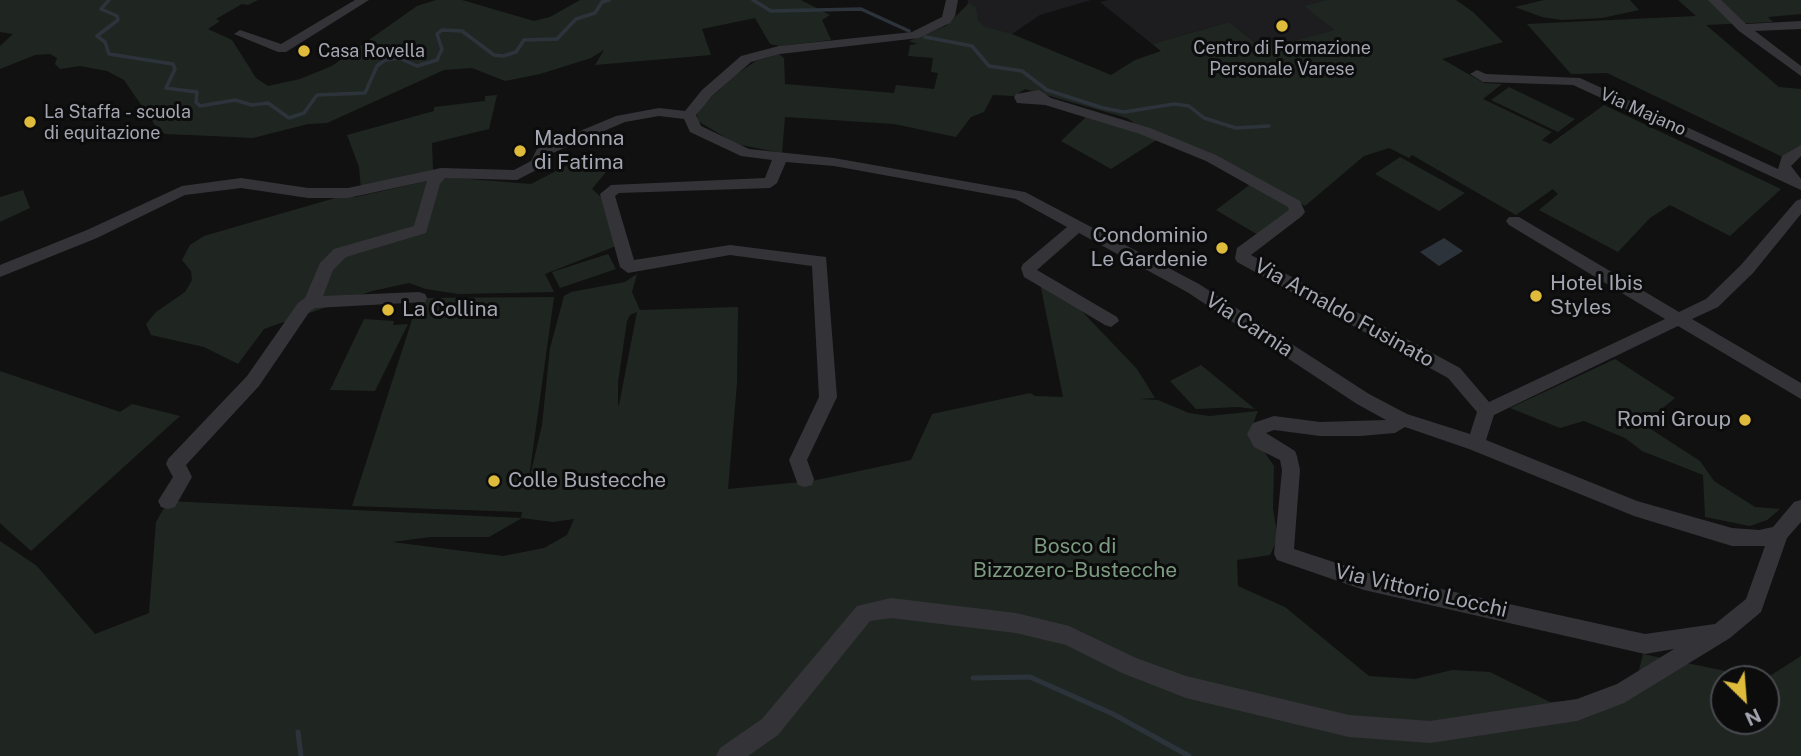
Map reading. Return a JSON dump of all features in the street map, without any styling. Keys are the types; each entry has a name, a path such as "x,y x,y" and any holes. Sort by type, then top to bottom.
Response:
{"street":[{"path":"240,34 282,49 363,0"},
{"path":"639,114 659,112 689,115 730,70 764,53 901,38 927,31 946,20 951,13 952,0"},
{"path":"1714,0 1743,28 1801,72"},
{"path":"1743,28 1801,24"},
{"name":"Via Majano","path":"1477,75 1483,78 1574,81 1798,184"},
{"path":"0,271 92,234 182,191 241,183 308,193 348,193 441,173 517,175 531,170 542,152 601,126 707,93"},
{"name":"Via Arnaldo Fusinato","path":"1046,102 1145,131 1211,158 1295,204 1297,212 1243,252 1243,258 1454,373 1486,411"},
{"name":"Via Carnia","path":"689,115 695,129 746,153 834,162 1020,195 1192,288 1363,400 1401,419 1476,444 1634,508 1746,538 1759,539 1779,534"},
{"path":"1798,184 1786,173 1784,166 1787,159 1801,149"},
{"path":"780,158 770,183 617,188 607,194 628,267 730,250 820,261 828,397 798,460 805,479"},
{"path":"312,302 326,267 340,253 421,229 433,183 441,173"},
{"path":"1476,444 1486,411 1712,303 1747,269 1801,204"},
{"path":"1514,221 1801,392"},
{"path":"1079,225 1029,268 1030,273 1111,321"},
{"path":"169,502 183,477 176,464 253,381 304,307 312,302 419,298"},
{"name":"Via Vittorio Locchi","path":"1401,419 1395,426 1360,429 1321,429 1274,424 1259,428 1256,435 1261,442 1288,456 1291,470 1284,554 1364,581 1644,644 1723,631"},
{"path":"728,756 770,727 864,612 891,608 1016,623 1069,636 1130,666 1186,687 1349,726 1430,732 1577,710 1625,692 1723,631 1754,605 1779,534 1801,508"}],"shaded area":[{"path":"968,0 1091,0 1040,15 1012,34 990,39 965,21"},
{"name":"Centro di Formazione Personale Varese","path":"1326,0 1305,6 1336,30 1263,49 1229,22 1152,44 1100,2"},
{"path":"1444,238 1463,251 1439,266 1420,252"}],"green space":[{"path":"0,0 258,0 248,5 242,4 216,19 220,21 208,29 232,40 256,78 268,86 300,79 332,66 417,6 436,0 462,0 534,21 550,17 580,0 801,0 830,15 822,20 831,40 780,46 770,44 755,18 702,29 711,55 595,65 604,50 591,58 540,74 505,81 472,68 444,70 327,123 308,124 253,138 165,134 155,125 124,80 107,71 80,66 60,69 55,64 57,58 50,54 35,55 0,69 0,46 13,34 0,32"},
{"path":"1326,0 1456,0 1473,12 1503,42 1442,59 1484,83 1502,84 1483,99 1552,132 1542,140 1550,144 1604,105 1781,189 1730,236 1670,205 1650,218 1618,252 1539,210 1558,194 1553,189 1516,215 1412,155 1409,158 1389,148 1364,156 1305,206 1210,153 1137,125 1127,118 1025,89 1014,96 993,95 984,112 971,117 956,137 894,124 785,117 782,153 736,144 698,121 697,113 704,104 738,73 756,61 779,54 784,58 785,84 894,93 896,85 934,89 938,73 931,72 933,58 908,56 910,45 917,44 909,41 946,26 969,3 976,7 978,21 985,27 1012,34 1111,75 1135,60 1161,51 1152,44 1229,22 1263,49 1335,30 1304,6"},
{"path":"1544,0 1630,0 1639,10 1602,18 1562,20 1542,17 1515,7"},
{"path":"1678,0 1801,0 1801,14 1768,17 1773,22 1706,25 1779,87 1801,89 1801,149 1787,159 1607,73 1571,74 1527,24 1696,16"},
{"path":"1509,87 1575,119 1558,132 1491,100"},
{"path":"497,95 489,129 432,143 433,170 361,189 359,167 347,135 434,111 434,107 485,101 485,96"},
{"path":"1087,116 1158,139 1111,169 1061,141"},
{"path":"1400,157 1465,193 1439,211 1375,174"},
{"path":"572,163 606,172 592,189 603,199 616,246 545,274 554,292 458,294 426,289 409,283 372,291 264,329 238,364 204,347 151,335 146,324 156,312 185,292 192,280 191,271 182,260 190,245 204,236 335,198 356,197 445,177 531,184"},
{"path":"1252,183 1286,202 1292,211 1260,236 1216,210"},
{"path":"23,190 30,208 0,222 0,197"},
{"path":"608,254 616,269 560,288 552,272"},
{"name":"Bosco di Bizzozero-Bustecche","path":"637,274 632,292 640,310 738,307 737,383 728,489 812,481 911,460 932,414 1030,393 1035,396 1063,397 1040,283 1074,303 1137,369 1155,398 1139,399 1158,400 1189,413 1209,416 1258,411 1250,431 1274,466 1273,509 1278,538 1270,555 1237,560 1238,586 1285,607 1369,676 1415,679 1452,670 1490,672 1550,702 1589,699 1638,674 1643,654 1710,668 1710,735 1780,735 1780,669 1801,656 1801,756 0,756 0,541 37,566 95,634 149,613 156,522 168,501 521,518 522,512 352,506 419,298 554,297 528,485 542,425 550,348 564,296 571,292 625,282","holes":["637,312 619,405 618,382 627,321 630,315","522,518 553,522 574,519 567,535 544,548 503,556 392,542 430,537 489,537"]},
{"path":"364,319 394,321 393,325 408,324 375,391 330,390"},
{"path":"1615,359 1675,398 1643,424 1700,461 1714,481 1755,507 1780,509 1767,520 1750,526 1705,517 1703,475 1642,451 1625,438 1584,421 1560,428 1510,408"},
{"path":"1201,365 1255,409 1196,409 1170,381"},
{"path":"0,371 120,412 132,404 180,416 31,551 0,523"}],"waterway":[{"path":"109,0 101,9 117,16 118,20 97,36 105,42 109,54 173,64 175,69 166,88 197,92 196,102 200,106 235,100 252,105 268,103 289,118 304,113 317,95 365,93 377,66 385,60 399,58 417,66 437,60 442,49 437,34 442,30 462,31 494,55 503,56 516,52 524,40 557,39 576,19 595,13 602,2 609,0"},
{"path":"753,0 771,11 861,9 909,31"},
{"path":"925,37 972,46 989,66 1022,71 1047,90 1103,108 1124,112 1174,104 1189,106 1204,118 1236,128 1269,126"},
{"path":"973,678 1030,677 1113,714 1189,756"},
{"path":"298,732 301,756"}],"place":[{"name":"Centro di Formazione Personale Varese","path":"1282,26"},
{"name":"Casa Rovella","path":"304,51"},
{"name":"La Staffa - scuola di equitazione","path":"30,122"},
{"name":"Madonna di Fatima","path":"520,151"},
{"name":"Condominio Le Gardenie","path":"1222,248"},
{"name":"Hotel Ibis Styles","path":"1536,296"},
{"name":"La Collina","path":"388,310"},
{"name":"Romi Group","path":"1745,420"},
{"name":"Colle Bustecche","path":"494,481"}]}
